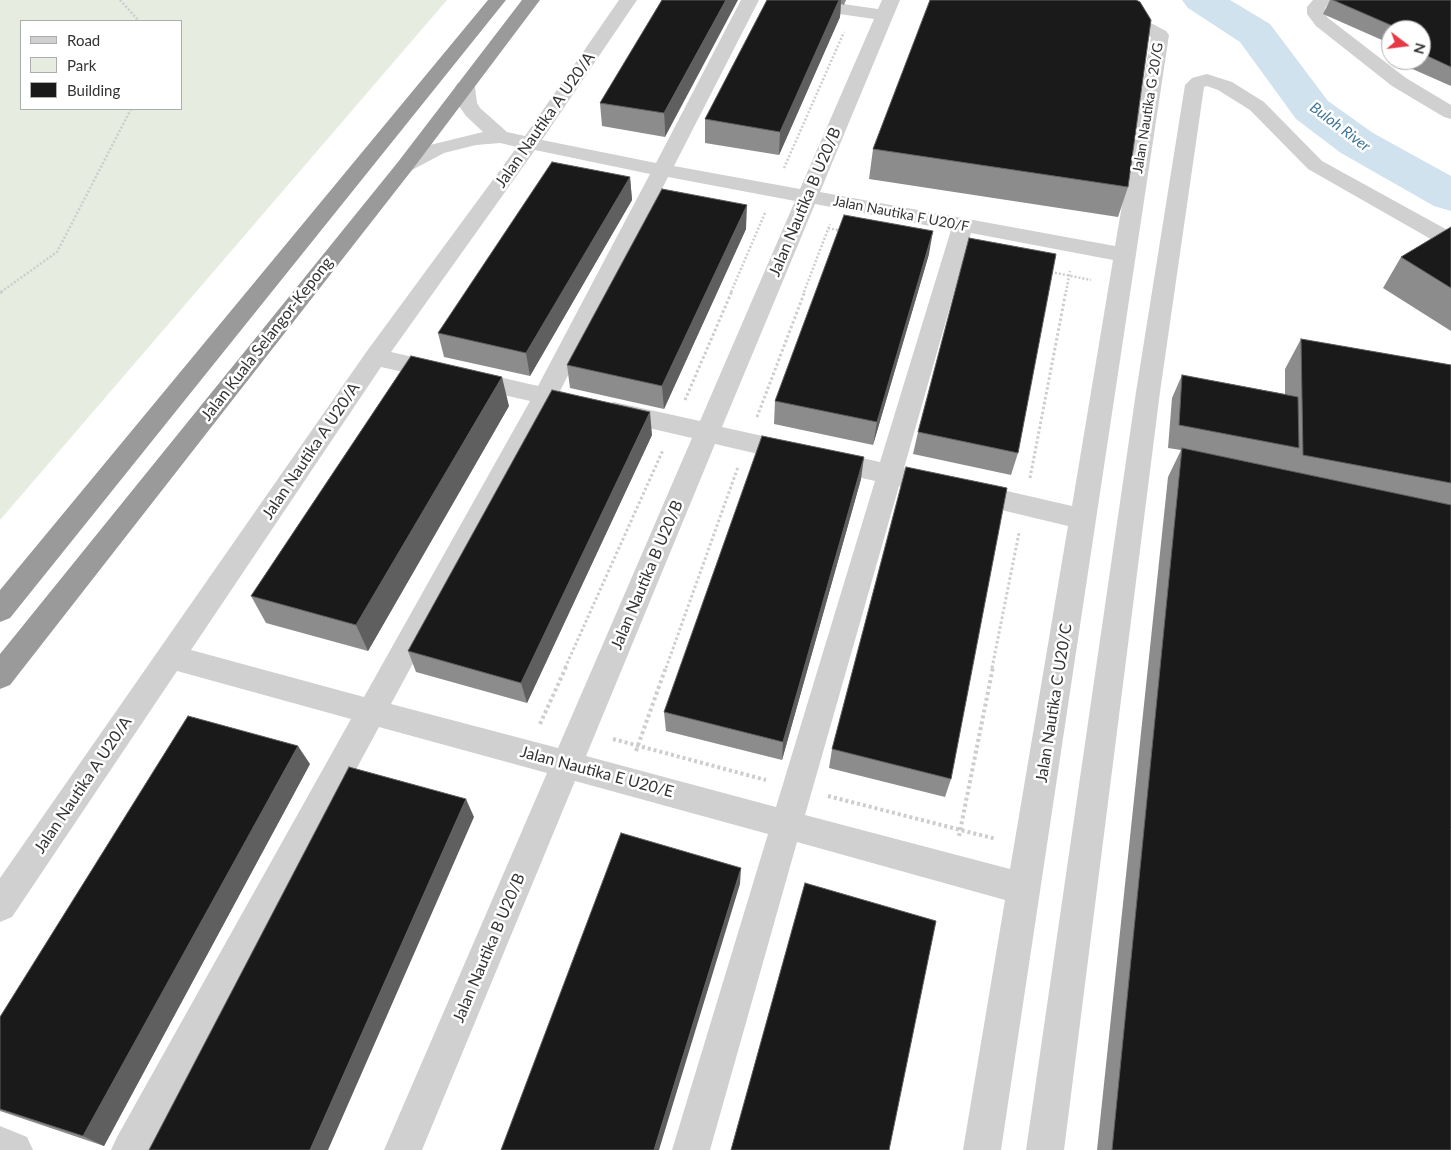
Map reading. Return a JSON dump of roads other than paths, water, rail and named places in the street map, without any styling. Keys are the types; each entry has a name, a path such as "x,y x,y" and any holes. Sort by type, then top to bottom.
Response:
{"highway":[{"name":"Jalan Kuala Selangor-Kepong","path":"0,610 497,0"},
{"name":"Jalan Kuala Selangor-Kepong","path":"0,676 405,166 531,0"}],"street":[{"name":"Jalan Nautika A U20/A","path":"0,906 375,357 530,143 628,0"},
{"path":"130,1150 545,396 750,0"},
{"path":"777,0 853,11 888,8"},
{"name":"Jalan Nautika G 20/G","path":"1094,0 1160,35 1126,255"},
{"path":"1322,0 1316,8 1316,14 1322,22 1399,82 1451,112"},
{"name":"Jalan Nautika B U20/B","path":"403,1150 708,432 806,196 888,8"},
{"path":"1045,1150 1148,392 1195,85 1207,80 1225,86 1257,106 1315,165 1451,241"},
{"path":"465,87 467,103 472,112 500,137"},
{"name":"Jalan Nautika F U20/F","path":"405,166 438,149 476,139 500,137 662,170 1126,255"},
{"path":"691,1150 963,225"},
{"name":"Jalan Nautika C U20/C","path":"982,1150 1126,255"},
{"path":"375,357 1083,519"},
{"name":"Jalan Nautika E U20/E","path":"170,656 953,868 1024,889"},
{"path":"0,1145 14,1150"}],"waterway":[{"name":"Buloh River","path":"1202,0 1255,33 1312,110 1357,143 1451,196"}]}
